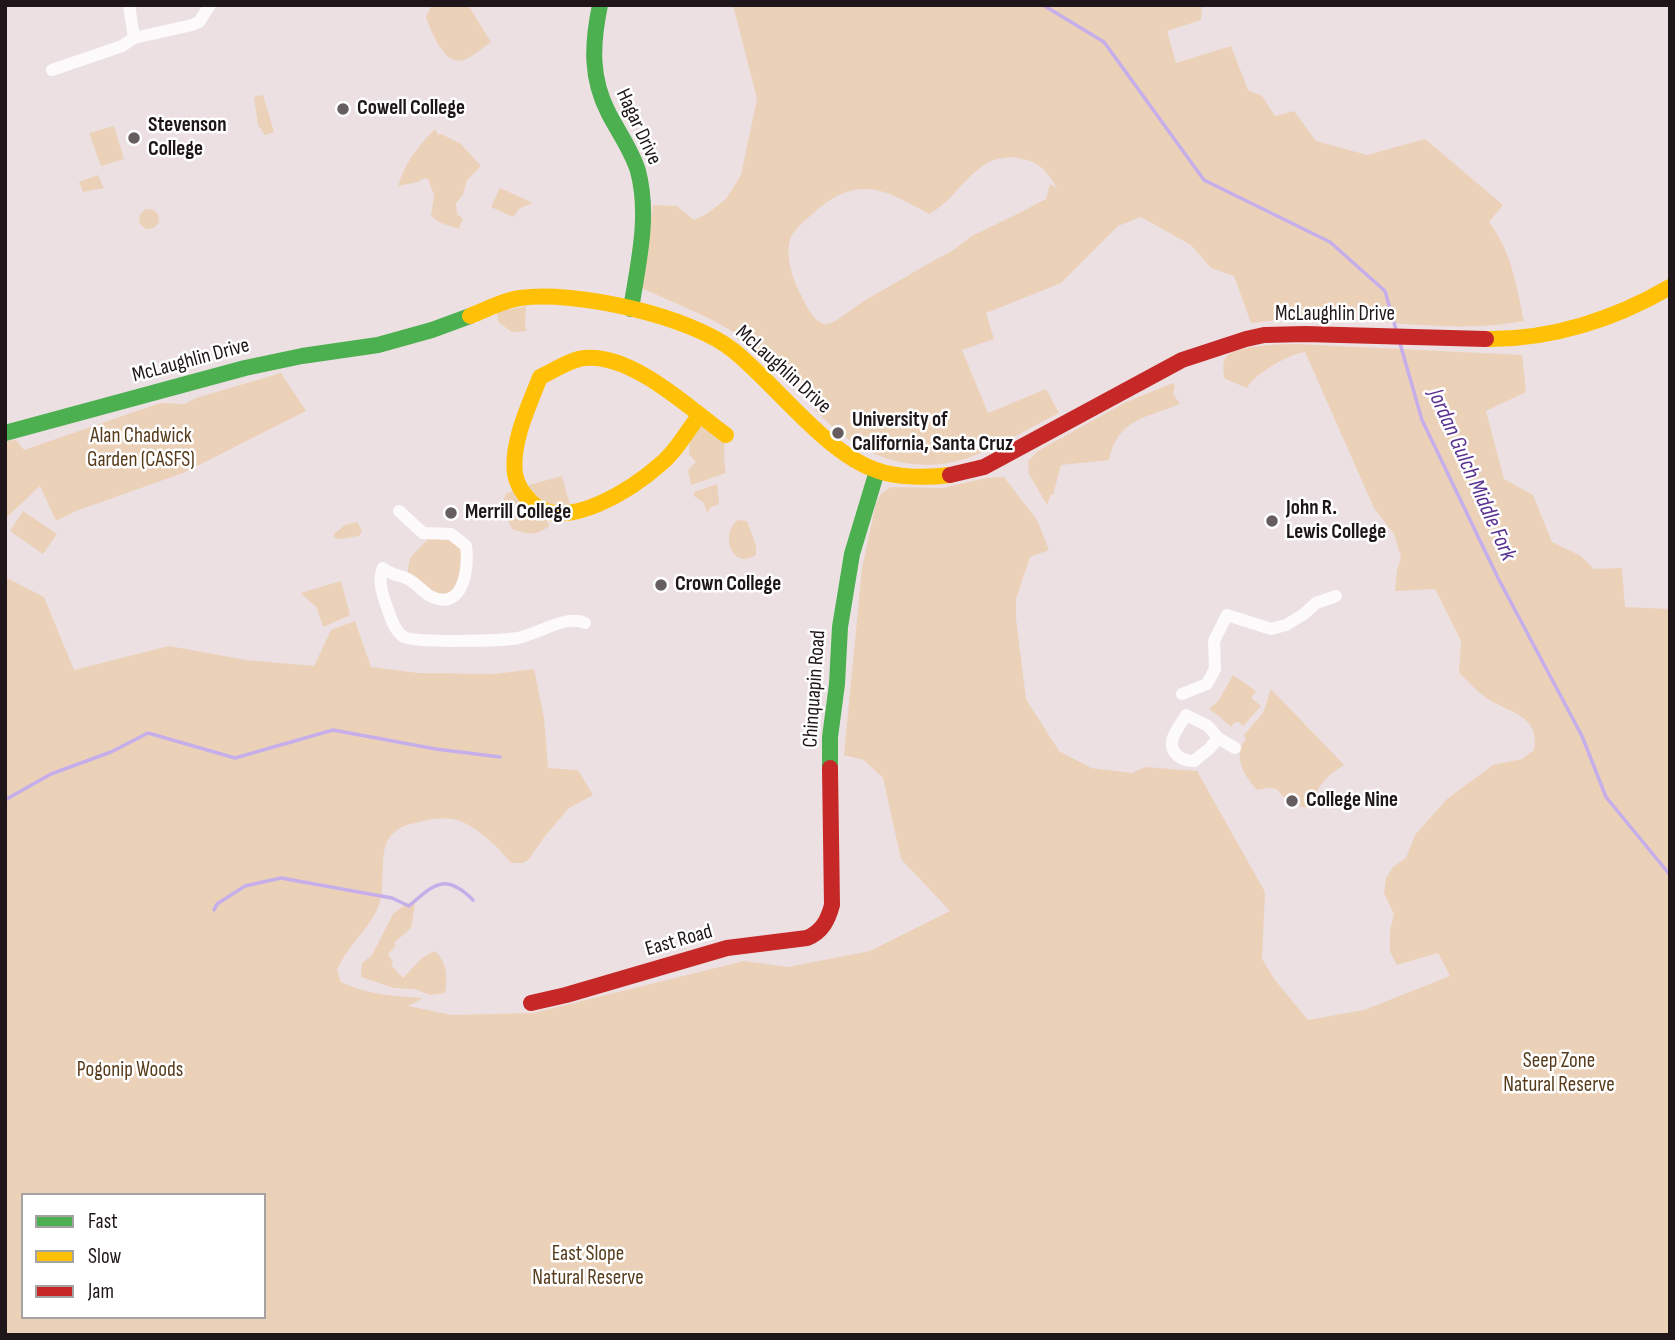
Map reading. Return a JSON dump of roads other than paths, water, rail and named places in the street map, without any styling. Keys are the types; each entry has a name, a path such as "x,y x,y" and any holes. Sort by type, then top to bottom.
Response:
{"street":[{"path":"129,5 134,37"},
{"path":"52,70 122,46 134,37 192,26 200,22 210,5"},
{"name":"Hagar Drive","path":"600,5 592,57 594,76 605,107 634,161 641,183 642,227 631,309"},
{"name":"McLaughlin Drive","path":"5,433 245,368 405,338 518,298 556,298 631,309 682,322 721,341 749,364 845,456 877,471 929,478 966,473 984,467 1139,383 1197,354 1225,344 1264,335 1533,337 1575,328 1616,314 1670,287"},
{"path":"699,416 665,460 634,485 599,504 556,515 537,507 519,487 515,473 519,431 540,377 583,358 610,359 639,371 726,435"},
{"name":"Chinquapin Road","path":"830,915 833,887 830,737 837,684 841,615 852,554 877,471"},
{"path":"399,511 423,533 451,534 466,545 467,561 463,584 453,597 431,596 412,581 383,568 380,580 389,614 398,632 407,639 508,640 566,621 578,620 585,623"},
{"path":"1182,694 1207,684 1215,670 1214,641 1227,615 1271,629 1286,625 1317,603 1336,596"},
{"path":"1218,738 1199,758 1187,761 1173,751 1172,738 1186,715 1208,726 1218,738 1235,748"},
{"name":"East Road","path":"531,1003 727,948 815,936 830,915"}],"waterway":[{"name":"Jordan Gulch Middle Fork","path":"1043,5 1104,42 1204,180 1330,242 1385,291 1397,333"},
{"name":"Jordan Gulch Middle Fork","path":"1399,340 1422,420 1498,578 1582,736 1606,797 1670,875"},
{"path":"5,800 51,774 111,752 148,733 235,758 333,730 436,749 500,757"},
{"path":"214,910 217,904 245,886 281,878 392,898 409,906 441,884 455,886 473,900"}],"place":[{"name":"Cowell College","path":"343,109"},
{"name":"Stevenson College","path":"134,138"},
{"name":"University of California, Santa Cruz","path":"838,433"},
{"name":"Merrill College","path":"451,513"},
{"name":"John R. Lewis College","path":"1272,521"},
{"name":"Crown College","path":"661,585"},
{"name":"College Nine","path":"1292,801"}],"park label":[{"name":"Alan Chadwick Garden (CASFS)","path":"141,449"},
{"name":"Pogonip Woods","path":"130,1071"},
{"name":"Seep Zone Natural Reserve","path":"1559,1074"},
{"name":"East Slope Natural Reserve","path":"588,1267"}]}
